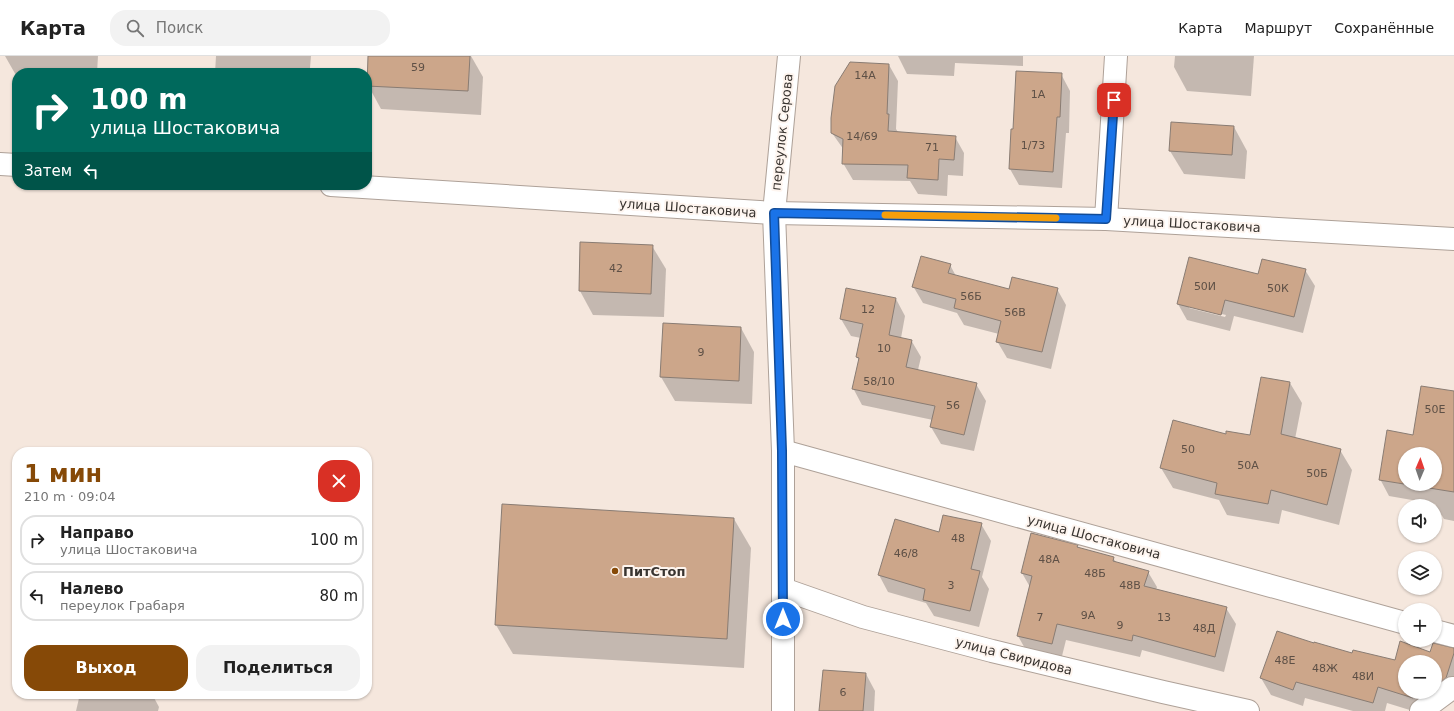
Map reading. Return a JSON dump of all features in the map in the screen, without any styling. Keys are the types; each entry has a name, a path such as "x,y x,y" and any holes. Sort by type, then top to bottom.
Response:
{"street":[{"name":"переулок Серова","path":"783,711 782,451 774,213 789,56"},
{"path":"1106,219 1116,56"},
{"path":"0,164 12,165"},
{"name":"улица Шостаковича","path":"372,188 774,213 1106,219 1454,239"},
{"name":"улица Шостаковича","path":"782,451 1398,620"},
{"name":"улица Свиридова","path":"783,589 863,618 1163,692 1248,711"},
{"path":"1442,633 1454,636"},
{"path":"1421,711 1454,688"}],"building":[{"path":"368,56 470,56 468,91 372,86 372,68 368,68"},
{"path":"850,62 889,64 887,114 889,114 888,131 956,136 954,160 939,159 938,180 907,178 908,165 842,164 843,139 831,133 831,118 835,86"},
{"path":"1016,71 1062,73 1060,117 1057,117 1053,172 1009,169"},
{"path":"1171,122 1234,126 1232,155 1169,151"},
{"path":"580,242 653,245 651,294 579,291"},
{"path":"921,256 951,264 948,273 1009,289 1012,277 1058,288 1042,352 996,342 1001,321 954,308 956,299 912,287"},
{"path":"1189,257 1258,274 1262,259 1306,269 1294,317 1225,300 1221,315 1177,304"},
{"path":"846,288 896,298 889,335 912,340 906,367 977,383 964,435 930,427 935,406 852,389 859,358 856,357 863,324 840,319"},
{"path":"663,323 741,327 739,381 660,377"},
{"path":"1261,377 1290,382 1281,434 1341,449 1327,505 1271,490 1268,504 1215,494 1217,483 1160,468 1173,420 1226,434 1226,431 1250,435"},
{"path":"1421,386 1454,391 1454,492 1442,490 1442,447 1398,447 1398,483 1379,480 1387,430 1413,435"},
{"name":"ПитСтоп","path":"502,504 734,518 727,639 495,625"},
{"path":"943,515 982,523 971,569 980,571 970,611 923,600 925,589 878,575 895,519 939,532"},
{"path":"1031,533 1078,545 1077,547 1114,557 1113,561 1149,571 1144,586 1227,607 1215,657 1133,635 1132,641 1057,624 1052,644 1017,636 1032,576 1021,573"},
{"path":"1277,631 1352,653 1353,650 1395,660 1398,647 1416,647 1430,652 1432,647 1442,647 1442,645 1454,648 1454,653 1446,678 1442,681 1442,655 1398,655 1398,693 1378,687 1373,703 1296,682 1293,690 1260,678"},
{"path":"823,670 866,673 863,711 819,711"}],"slow traffic":[{"path":"885,215 1056,218"}],"place":[{"name":"ПитСтоп","path":"615,571"}],"route":[{"path":"783,619 782,451 774,213 1106,219 1114,100"}]}
